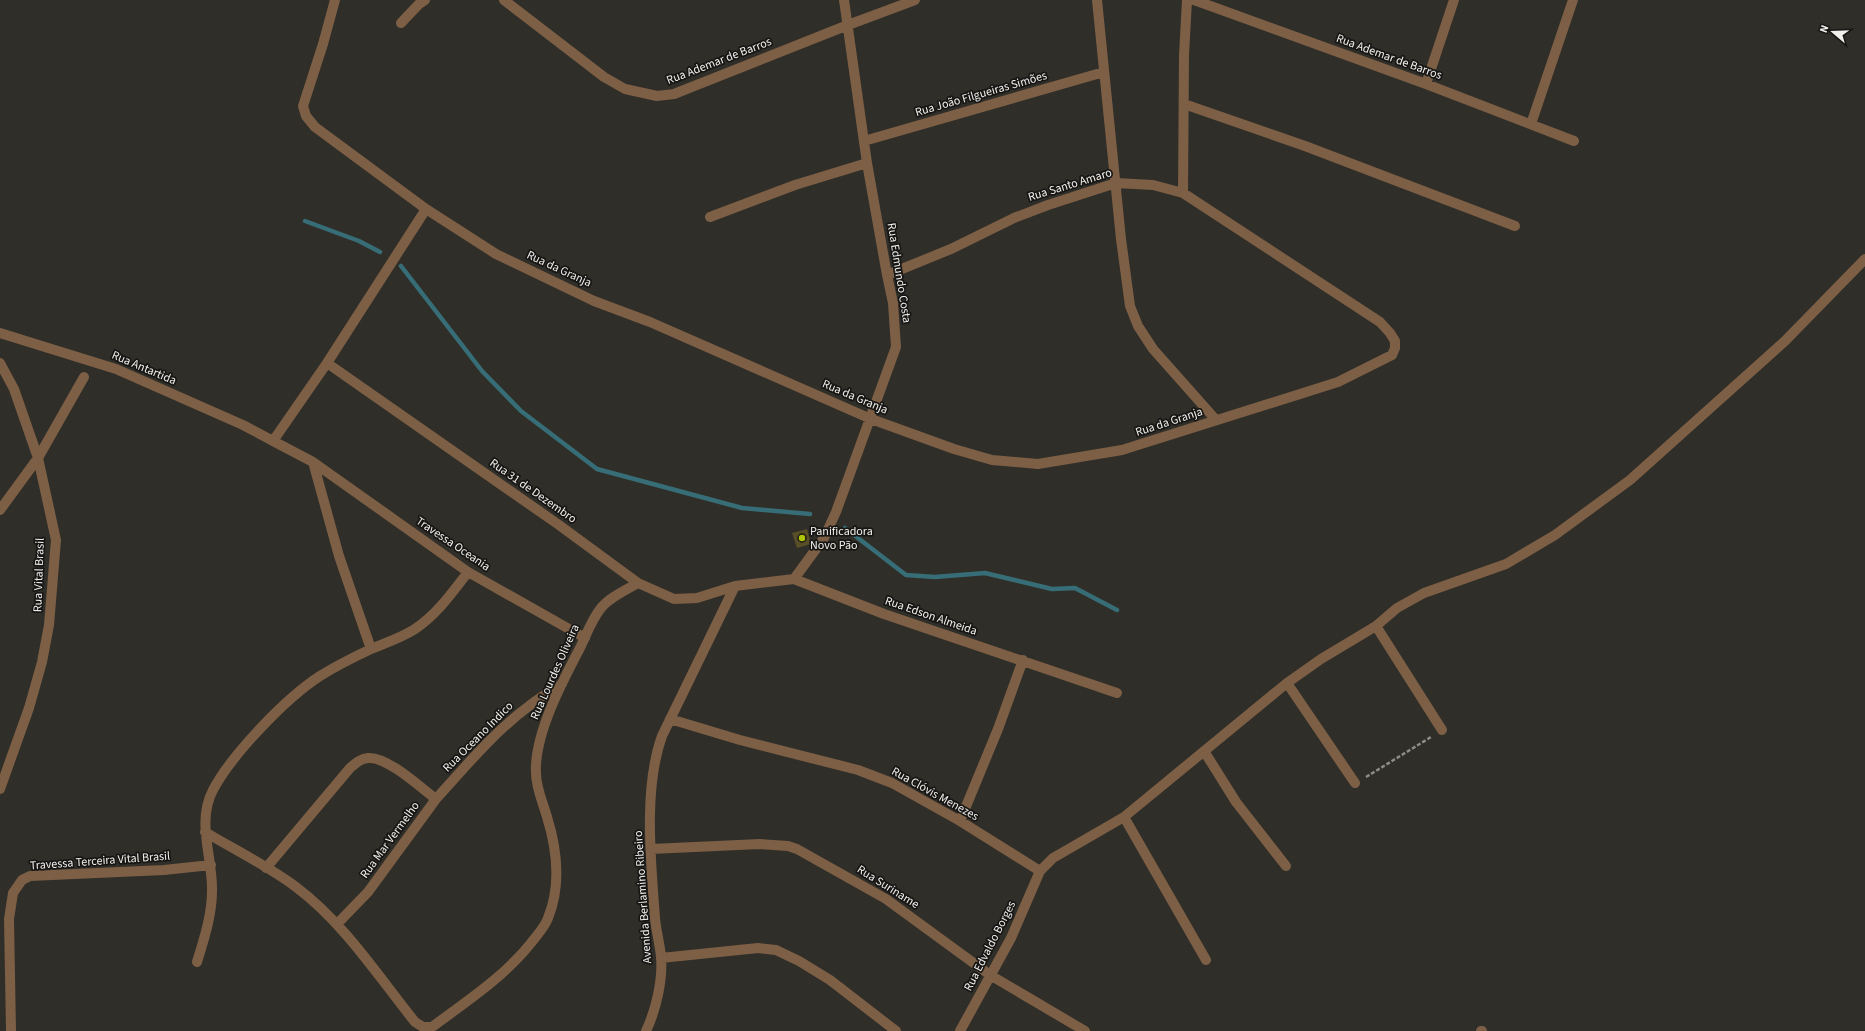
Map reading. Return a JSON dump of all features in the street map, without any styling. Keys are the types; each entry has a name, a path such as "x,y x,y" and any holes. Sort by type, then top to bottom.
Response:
{"street":[{"name":"Rua da Granja","path":"335,0 323,44 303,106 306,116 315,127 426,209 496,254 594,301 650,322 871,419 954,449 992,460 1038,464 1122,450 1338,382 1383,360 1392,354 1395,348 1395,341 1380,322"},
{"path":"401,23 419,4 425,0"},
{"name":"Rua Ademar de Barros","path":"504,0 604,77 625,89 657,96 674,94 915,0"},
{"name":"Rua Edmundo Costa","path":"794,579 826,532 836,512 896,347 894,303 886,275 867,163 844,0"},
{"path":"1097,0 1126,284 1130,306 1138,326 1153,349 1216,420"},
{"path":"1183,193 1184,55 1188,0"},
{"name":"Rua Ademar de Barros","path":"1194,0 1426,84 1574,141"},
{"path":"1426,84 1454,0"},
{"path":"1531,124 1573,0"},
{"name":"Rua João Filgueiras Simões","path":"864,141 1104,72"},
{"path":"1184,104 1304,146 1515,226"},
{"path":"710,217 795,185 867,163"},
{"name":"Rua Santo Amaro","path":"886,275 951,250 1014,218 1048,204 1116,183 1154,185 1183,193 1380,322"},
{"path":"273,441 327,363 426,209"},
{"path":"1040,871 1053,858 1124,817 1287,683 1321,659 1376,626 1397,608 1424,593 1506,564 1555,535 1630,480 1785,341 1865,259"},
{"name":"Rua Antartida","path":"0,333 116,369 243,426 313,462"},
{"name":"Rua Vital Brasil","path":"0,363 14,389 38,458 56,540 49,625 42,662 31,702 0,789"},
{"name":"Rua 31 de Dezembro","path":"327,363 559,525 638,583 674,598 696,598 735,586"},
{"path":"0,510 38,458 84,377"},
{"path":"313,462 339,556 371,649"},
{"name":"Travessa Oceania","path":"313,462 468,572 585,638"},
{"path":"197,962 211,909 211,865 205,832 208,808 213,791 243,749 300,690 320,676 371,649 413,630 428,619 451,594 468,572"},
{"name":"Rua Edson Almeida","path":"735,586 794,579 884,614 1117,693"},
{"name":"Rua Lourdes Oliveira","path":"337,924 415,1022 423,1027 432,1027 492,983 524,951 541,931 548,918 556,879 555,849 536,774 542,736 562,684 593,620 601,608 616,596 638,583"},
{"name":"Avenida Berlamino Ribeiro","path":"646,1031 653,1017 658,992 661,958 656,931 651,849 654,765 657,751 670,719 735,586"},
{"path":"1376,626 1442,730"},
{"path":"960,821 998,729 1022,660"},
{"path":"1287,683 1355,784"},
{"name":"Rua Oceano Indico","path":"436,799 501,730 529,706 562,684"},
{"name":"Rua Clóvis Menezes","path":"670,719 740,740 858,770 892,783 960,821 1040,871"},
{"path":"1204,751 1236,802 1286,866"},
{"name":"Rua Mar Vermelho","path":"266,868 350,768 360,760 370,758 380,759 392,766 436,799 368,892 337,924"},
{"path":"1124,817 1206,960"},
{"path":"205,832 296,887 337,924"},
{"name":"Rua Suriname","path":"651,849 760,844 788,846 797,849 886,899 990,975 1085,1031"},
{"name":"Travessa Terceira Vital Brasil","path":"11,1031 9,919 13,892 22,880 30,876 164,870 211,865"},
{"name":"Rua Edvaldo Borges","path":"960,1031 1011,938 1040,871"},
{"path":"661,958 758,948 776,950 799,961 830,980 896,1031"}],"path":[{"path":"1355,784 1442,730"}],"building":[{"name":"Panificadora Novo Pão","path":"807,529 811,544 797,548 792,533"}],"waterway":[{"path":"305,221 359,241 380,252"},
{"path":"401,266 482,371 521,411 597,469 742,508 810,514"},
{"path":"845,528 906,575 935,577 985,573 1052,589 1075,588 1117,610"}],"place":[{"name":"Panificadora Novo Pão","path":"802,538"}]}
